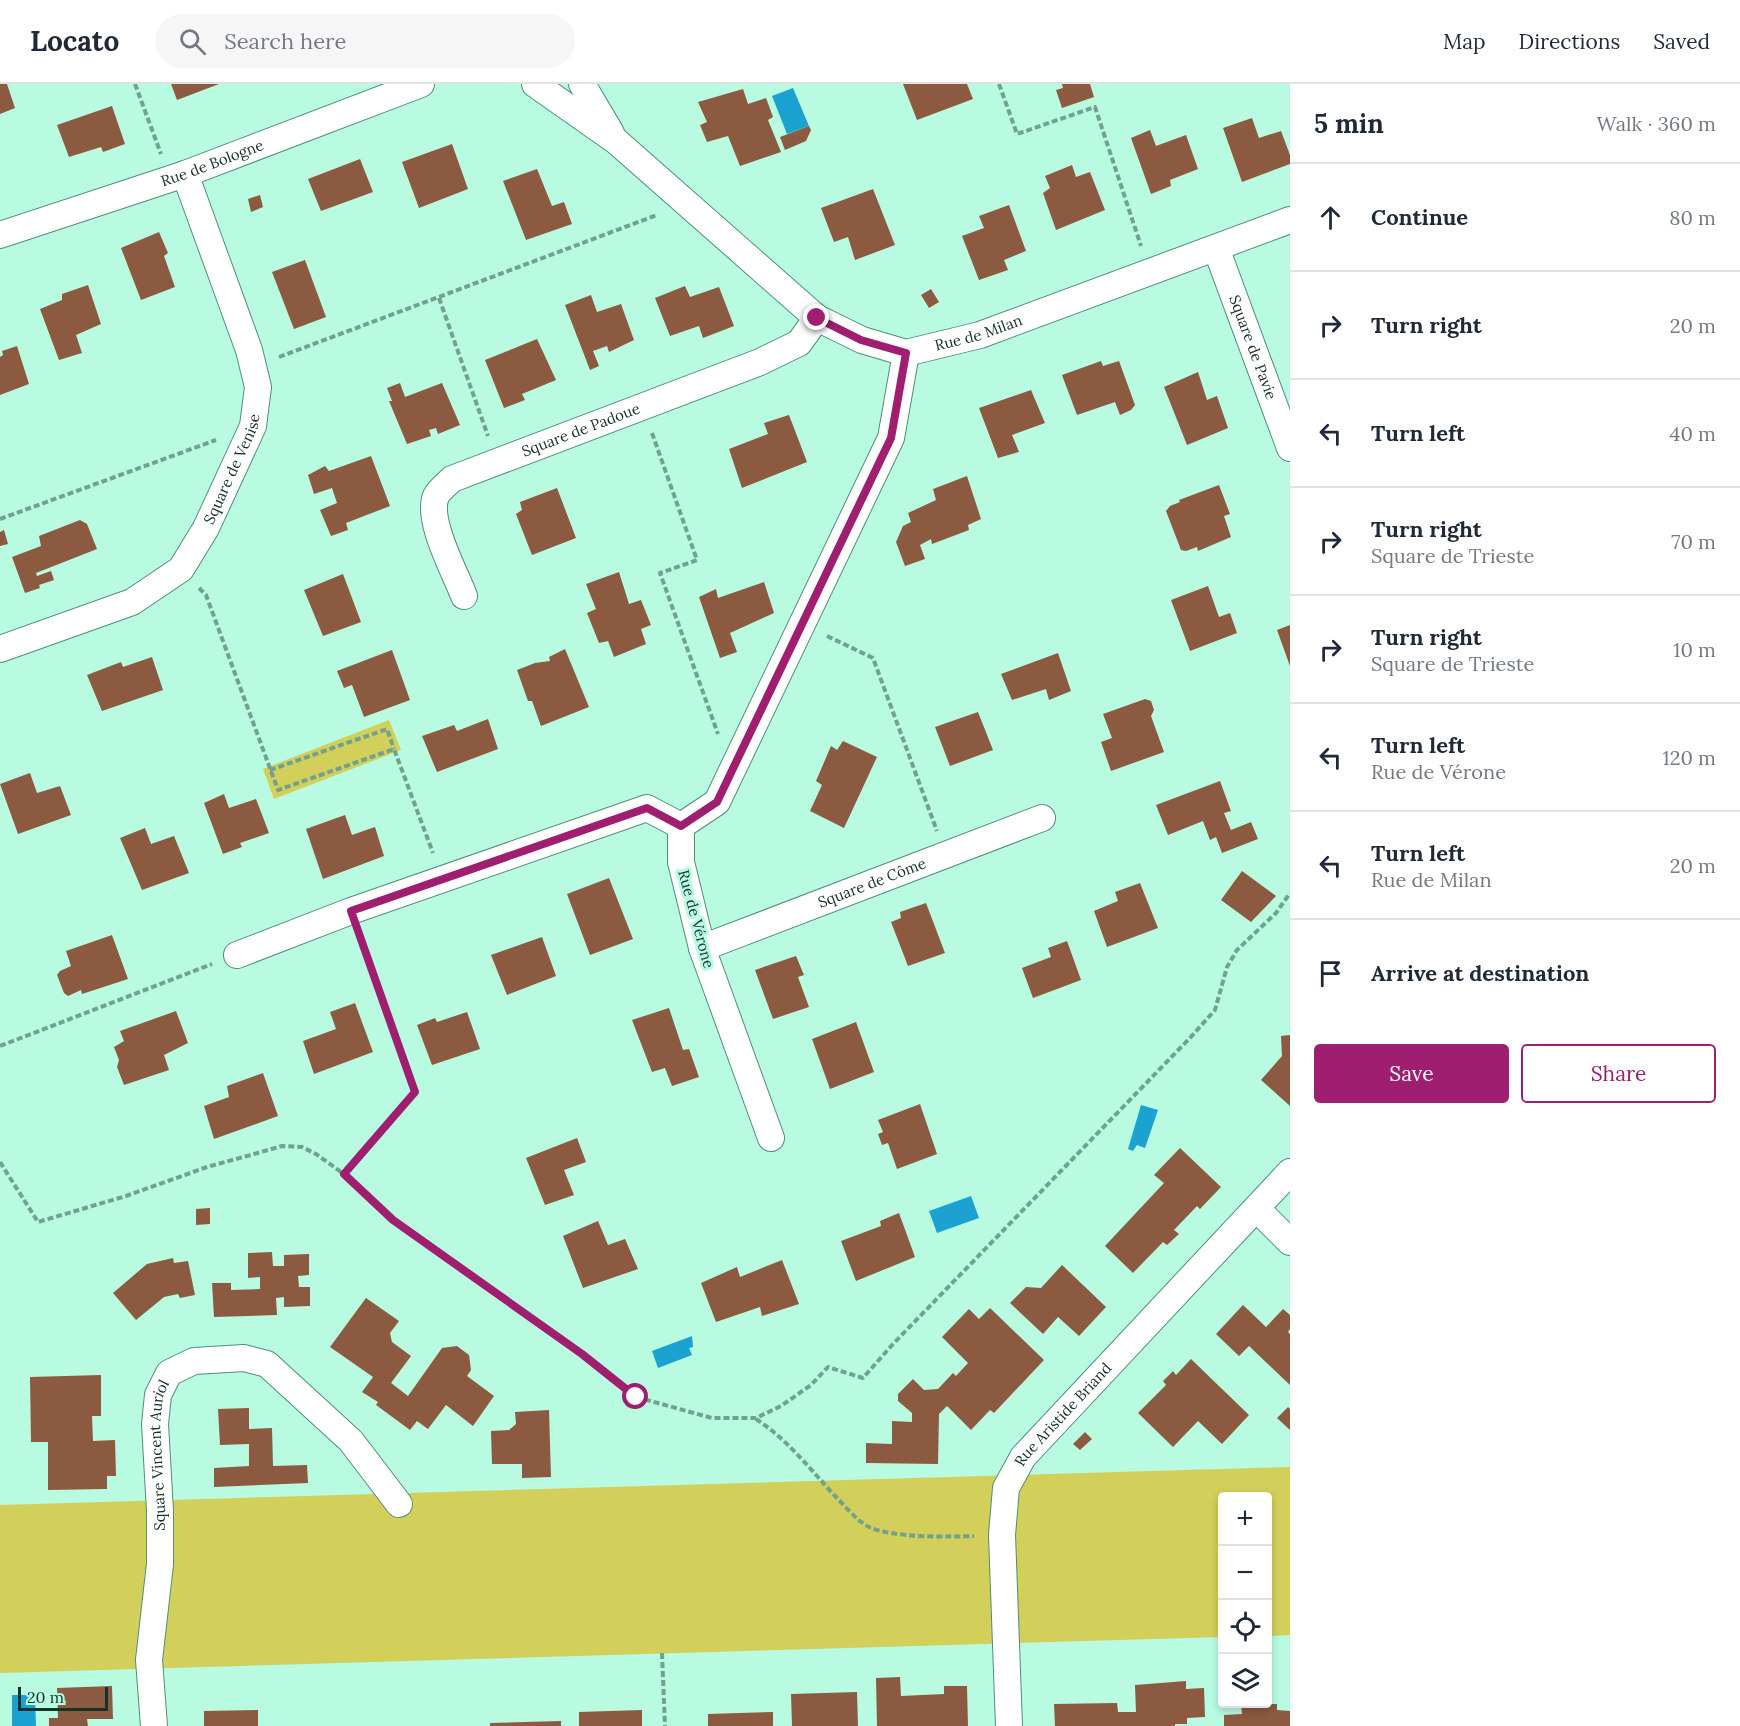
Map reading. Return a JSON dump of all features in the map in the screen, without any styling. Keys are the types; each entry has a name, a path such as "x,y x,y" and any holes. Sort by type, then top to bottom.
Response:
{"street":[{"name":"Rue de Bologne","path":"0,235 178,176 421,84"},
{"name":"Rue de Milan","path":"535,84 616,141 817,318 861,340 906,353 980,335 1290,220"},
{"name":"Rue de Milan","path":"582,84 616,141"},
{"name":"Square de Venise","path":"0,649 132,602 182,569 206,528 253,426 258,387 245,339 178,176"},
{"name":"Square de Pavie","path":"1216,248 1290,448"},
{"name":"Square de Padoue","path":"464,596 438,530 433,509 436,494 452,479 760,362 800,343 817,318"},
{"path":"237,955 351,911 647,808 681,826 717,802 891,438 906,353"},
{"name":"Square de Côme","path":"702,948 1042,818"},
{"name":"Rue de Vérone","path":"681,826 681,862 702,948 771,1138"},
{"name":"Rue Aristide Briand","path":"1009,1726 1002,1535 1006,1488 1023,1457 1290,1172"},
{"path":"1257,1209 1290,1242"},
{"name":"Square Vincent Auriol","path":"154,1726 149,1660 160,1564 160,1511 155,1424 158,1395 169,1373 194,1361 244,1358 267,1364 351,1441 399,1504"}],"path":[{"path":"135,84 178,176"},
{"path":"999,84 1017,134 1095,107 1150,272"},
{"path":"253,366 661,214 682,198"},
{"path":"439,298 496,463"},
{"path":"642,407 697,560 660,573 723,750 739,757"},
{"path":"0,519 253,426"},
{"path":"182,569 206,595 278,790 394,749"},
{"path":"801,626 873,658 946,854"},
{"path":"270,770 387,729 443,879"},
{"path":"0,1162 38,1222 126,1196 207,1167 282,1146 302,1147 344,1174 393,1220 582,1354 636,1397 712,1418 756,1418 780,1406 811,1385 828,1367 863,1378 893,1344 1215,1010 1227,967 1237,950 1276,913 1290,893"},
{"path":"344,1174 415,1092 351,911"},
{"path":"0,1046 237,955"},
{"path":"756,1418 774,1430 852,1514 869,1527 936,1538 1002,1535"},
{"path":"662,1653 665,1726"}],"shaded area":[{"path":"389,720 401,750 274,799 263,769"},
{"path":"1290,1467 1290,1635 1272,1636 1272,1492 1218,1492 1218,1637 0,1673 0,1505"}],"water":[{"path":"793,88 809,126 787,134 772,96"},
{"path":"1141,1105 1158,1110 1145,1148 1137,1145 1133,1151 1128,1149"},
{"path":"971,1196 979,1218 937,1233 929,1211"},
{"path":"692,1336 693,1347 689,1348 692,1355 658,1368 652,1351"},
{"path":"12,1695 35,1695 36,1726 12,1726"}],"building":[{"path":"0,84 7,84 15,108 0,114"},
{"path":"171,84 219,84 177,100"},
{"path":"903,84 967,84 973,99 917,120"},
{"path":"1062,84 1090,84 1094,97 1062,108 1056,90 1063,88"},
{"path":"743,89 748,104 766,98 773,117 768,120 781,152 740,166 728,136 707,142 700,125 707,122 698,102"},
{"path":"112,106 125,144 103,152 101,147 69,157 57,125"},
{"path":"1252,118 1259,138 1281,131 1290,155 1290,164 1242,182 1223,128"},
{"path":"809,126 811,130 806,141 785,150 780,137"},
{"path":"1150,130 1156,146 1186,135 1198,169 1170,180 1171,186 1151,194 1131,138"},
{"path":"452,144 468,189 419,208 402,162"},
{"path":"360,159 373,192 321,211 308,179"},
{"path":"1072,165 1076,177 1090,172 1105,210 1056,230 1043,193 1050,188 1045,176"},
{"path":"537,169 552,206 564,202 572,224 526,240 503,181"},
{"path":"873,189 895,245 855,260 848,237 834,242 821,208"},
{"path":"260,195 263,207 251,212 248,199"},
{"path":"1009,205 1026,251 1004,260 1008,270 979,280 962,236 984,228 979,216"},
{"path":"159,232 168,253 164,256 175,287 141,300 121,248"},
{"path":"305,260 326,317 294,329 272,272"},
{"path":"88,285 101,324 76,335 82,353 59,360 40,309 62,300 62,294"},
{"path":"685,286 690,297 719,287 734,326 703,338 699,326 670,336 655,298"},
{"path":"931,289 939,302 929,308 921,295"},
{"path":"591,295 597,312 621,304 634,340 609,352 607,346 593,351 599,366 590,370 565,305"},
{"path":"537,339 556,380 522,394 525,400 504,408 485,360"},
{"path":"17,346 29,384 0,395 2,351"},
{"path":"1101,361 1103,366 1119,361 1135,405 1131,410 1120,415 1115,402 1077,415 1062,375"},
{"path":"1198,372 1207,400 1217,396 1228,428 1187,445 1164,387"},
{"path":"400,383 405,397 442,383 460,425 438,434 436,428 429,430 431,436 407,444 389,401 392,401 387,388"},
{"path":"1031,390 1045,423 1012,435 1019,452 998,458 979,408"},
{"path":"789,415 807,462 742,488 729,449 768,434 764,423"},
{"path":"371,456 390,506 346,523 348,530 331,536 320,510 337,503 332,488 314,494 308,475 325,466 329,471"},
{"path":"967,476 981,519 968,525 969,530 932,544 931,539 920,545 925,559 905,566 896,542 903,526 911,522 908,513 936,500 933,489"},
{"path":"1219,485 1230,514 1224,516 1231,537 1198,551 1197,547 1186,551 1181,550 1166,511 1170,506 1180,502 1179,500"},
{"path":"557,488 576,538 532,555 516,514 522,510 520,502"},
{"path":"80,520 87,524 97,549 36,573 37,576 51,571 54,580 25,593 12,557 41,546 39,536"},
{"path":"4,530 8,544 0,546 0,532"},
{"path":"619,572 629,604 641,600 651,625 641,629 646,644 614,657 608,641 599,643 587,613 596,609 586,584"},
{"path":"343,574 361,622 323,636 304,590"},
{"path":"764,582 774,613 730,633 737,652 720,658 699,597 716,589 718,598"},
{"path":"1208,586 1219,617 1230,613 1237,633 1190,651 1171,600"},
{"path":"1290,625 1290,666 1277,630"},
{"path":"565,649 589,707 541,726 532,701 528,701 517,670 535,663 550,661 549,657"},
{"path":"392,650 410,700 364,717 352,685 344,688 337,671"},
{"path":"1058,653 1071,691 1049,700 1046,689 1012,700 1001,674"},
{"path":"152,657 163,690 102,711 87,675 121,662 123,667"},
{"path":"1145,699 1151,701 1154,710 1151,716 1164,752 1111,771 1101,742 1112,738 1103,714"},
{"path":"978,712 993,750 950,766 935,727"},
{"path":"488,719 498,749 437,772 422,736 454,725 457,731"},
{"path":"843,741 877,757 844,828 810,811 822,785 816,781 831,746 837,750"},
{"path":"30,773 37,793 60,786 71,815 18,834 0,784"},
{"path":"1220,781 1231,811 1224,813 1231,830 1251,822 1258,839 1222,853 1216,837 1210,840 1203,821 1168,835 1156,805"},
{"path":"224,794 229,808 256,799 269,833 240,843 242,847 223,854 204,803"},
{"path":"345,815 352,835 375,827 384,856 323,879 306,829"},
{"path":"145,828 151,844 174,836 189,873 142,890 120,838"},
{"path":"1242,871 1276,896 1251,922 1221,900"},
{"path":"609,878 633,939 590,955 567,894"},
{"path":"1140,883 1158,928 1107,947 1094,911 1118,901 1115,892"},
{"path":"926,903 945,953 908,966 891,922 901,918 900,912"},
{"path":"112,935 128,979 82,994 81,990 68,996 64,993 57,975 71,966 66,951"},
{"path":"542,937 556,976 507,995 491,955"},
{"path":"1067,941 1081,980 1033,998 1022,968 1051,957 1048,948"},
{"path":"796,956 804,975 798,977 809,1007 773,1019 755,970"},
{"path":"355,1003 373,1052 314,1074 303,1041 336,1029 330,1012"},
{"path":"669,1008 683,1050 689,1049 699,1077 672,1086 665,1068 652,1072 632,1020"},
{"path":"176,1011 188,1043 164,1055 169,1070 124,1085 117,1067 119,1060 114,1047 124,1041 120,1031"},
{"path":"467,1012 480,1049 432,1065 417,1025 435,1018 437,1022"},
{"path":"856,1022 874,1072 830,1089 812,1039"},
{"path":"1290,1035 1290,1106 1261,1080 1282,1056 1281,1036"},
{"path":"263,1073 278,1116 214,1139 204,1106 229,1097 227,1086"},
{"path":"920,1104 937,1154 897,1169 888,1143 882,1145 878,1134 883,1132 878,1120"},
{"path":"577,1138 586,1162 564,1170 574,1195 545,1205 526,1158"},
{"path":"1180,1148 1221,1187 1200,1209 1197,1206 1174,1230 1179,1234 1167,1245 1163,1242 1133,1273 1105,1246 1164,1183 1154,1175"},
{"path":"210,1208 210,1224 196,1225 196,1209"},
{"path":"899,1213 915,1257 856,1281 841,1241 881,1226 880,1221"},
{"path":"598,1221 608,1245 625,1239 638,1269 583,1288 563,1236"},
{"path":"272,1252 273,1266 284,1266 284,1255 309,1254 309,1275 298,1276 299,1287 310,1287 310,1306 284,1307 284,1297 276,1298 277,1315 214,1317 212,1283 231,1283 231,1290 260,1289 260,1277 248,1278 248,1253"},
{"path":"173,1258 174,1263 188,1261 195,1295 180,1298 178,1294 164,1297 136,1320 113,1293 147,1264"},
{"path":"782,1260 799,1304 762,1316 760,1307 716,1322 701,1283 737,1267 740,1277"},
{"path":"1062,1265 1106,1307 1079,1336 1058,1317 1043,1334 1010,1303 1026,1287 1041,1288"},
{"path":"366,1298 399,1321 390,1333 392,1342 411,1356 391,1383 408,1396 442,1348 457,1346 469,1355 471,1370 467,1376 494,1396 473,1426 446,1405 428,1429 417,1421 410,1430 376,1405 378,1402 362,1392 373,1377 330,1347"},
{"path":"1243,1305 1266,1327 1283,1309 1290,1315 1288,1332 1290,1334 1290,1385 1249,1346 1239,1356 1216,1334"},
{"path":"990,1308 1044,1360 994,1413 990,1410 971,1430 947,1406 939,1414 938,1464 866,1463 866,1443 892,1444 892,1421 912,1422 912,1413 898,1401 898,1394 913,1379 924,1390 938,1389 953,1373 956,1376 968,1363 942,1337 969,1309 979,1319"},
{"path":"1191,1359 1249,1415 1222,1444 1198,1421 1173,1447 1138,1413 1166,1385 1163,1381 1173,1371 1176,1375"},
{"path":"101,1375 101,1416 92,1416 93,1441 115,1440 116,1476 107,1476 107,1489 48,1490 48,1442 31,1442 30,1377"},
{"path":"1288,1407 1290,1409 1290,1430 1277,1418"},
{"path":"249,1408 249,1429 272,1428 273,1466 307,1465 308,1483 214,1487 214,1468 249,1466 249,1444 220,1445 218,1409"},
{"path":"549,1410 551,1477 522,1478 522,1464 492,1464 491,1431 509,1430 516,1424 515,1412"},
{"path":"1085,1432 1092,1439 1080,1450 1073,1444"},
{"path":"900,1677 901,1696 944,1694 944,1686 967,1686 968,1726 877,1726 876,1678"},
{"path":"1186,1681 1186,1689 1204,1688 1205,1717 1187,1718 1187,1724 1175,1724 1175,1726 1055,1726 1054,1704 1117,1703 1118,1712 1136,1712 1135,1685"},
{"path":"112,1686 113,1719 87,1719 88,1726 49,1726 49,1718 58,1718 57,1688"},
{"path":"857,1692 858,1726 792,1726 791,1694"},
{"path":"1272,1704 1277,1704 1277,1710 1290,1711 1290,1726 1224,1726 1224,1715 1242,1714 1241,1708 1272,1708"},
{"path":"258,1710 258,1726 204,1726 204,1711"},
{"path":"642,1710 642,1726 579,1726 579,1712"},
{"path":"773,1712 773,1726 708,1726 708,1714"},
{"path":"561,1721 561,1726 490,1726 490,1723"}],"route":[{"path":"636,1397 582,1354 393,1220 344,1174 415,1092 351,911 647,808 681,826 717,802 891,438 906,353 861,340 817,318"}]}
